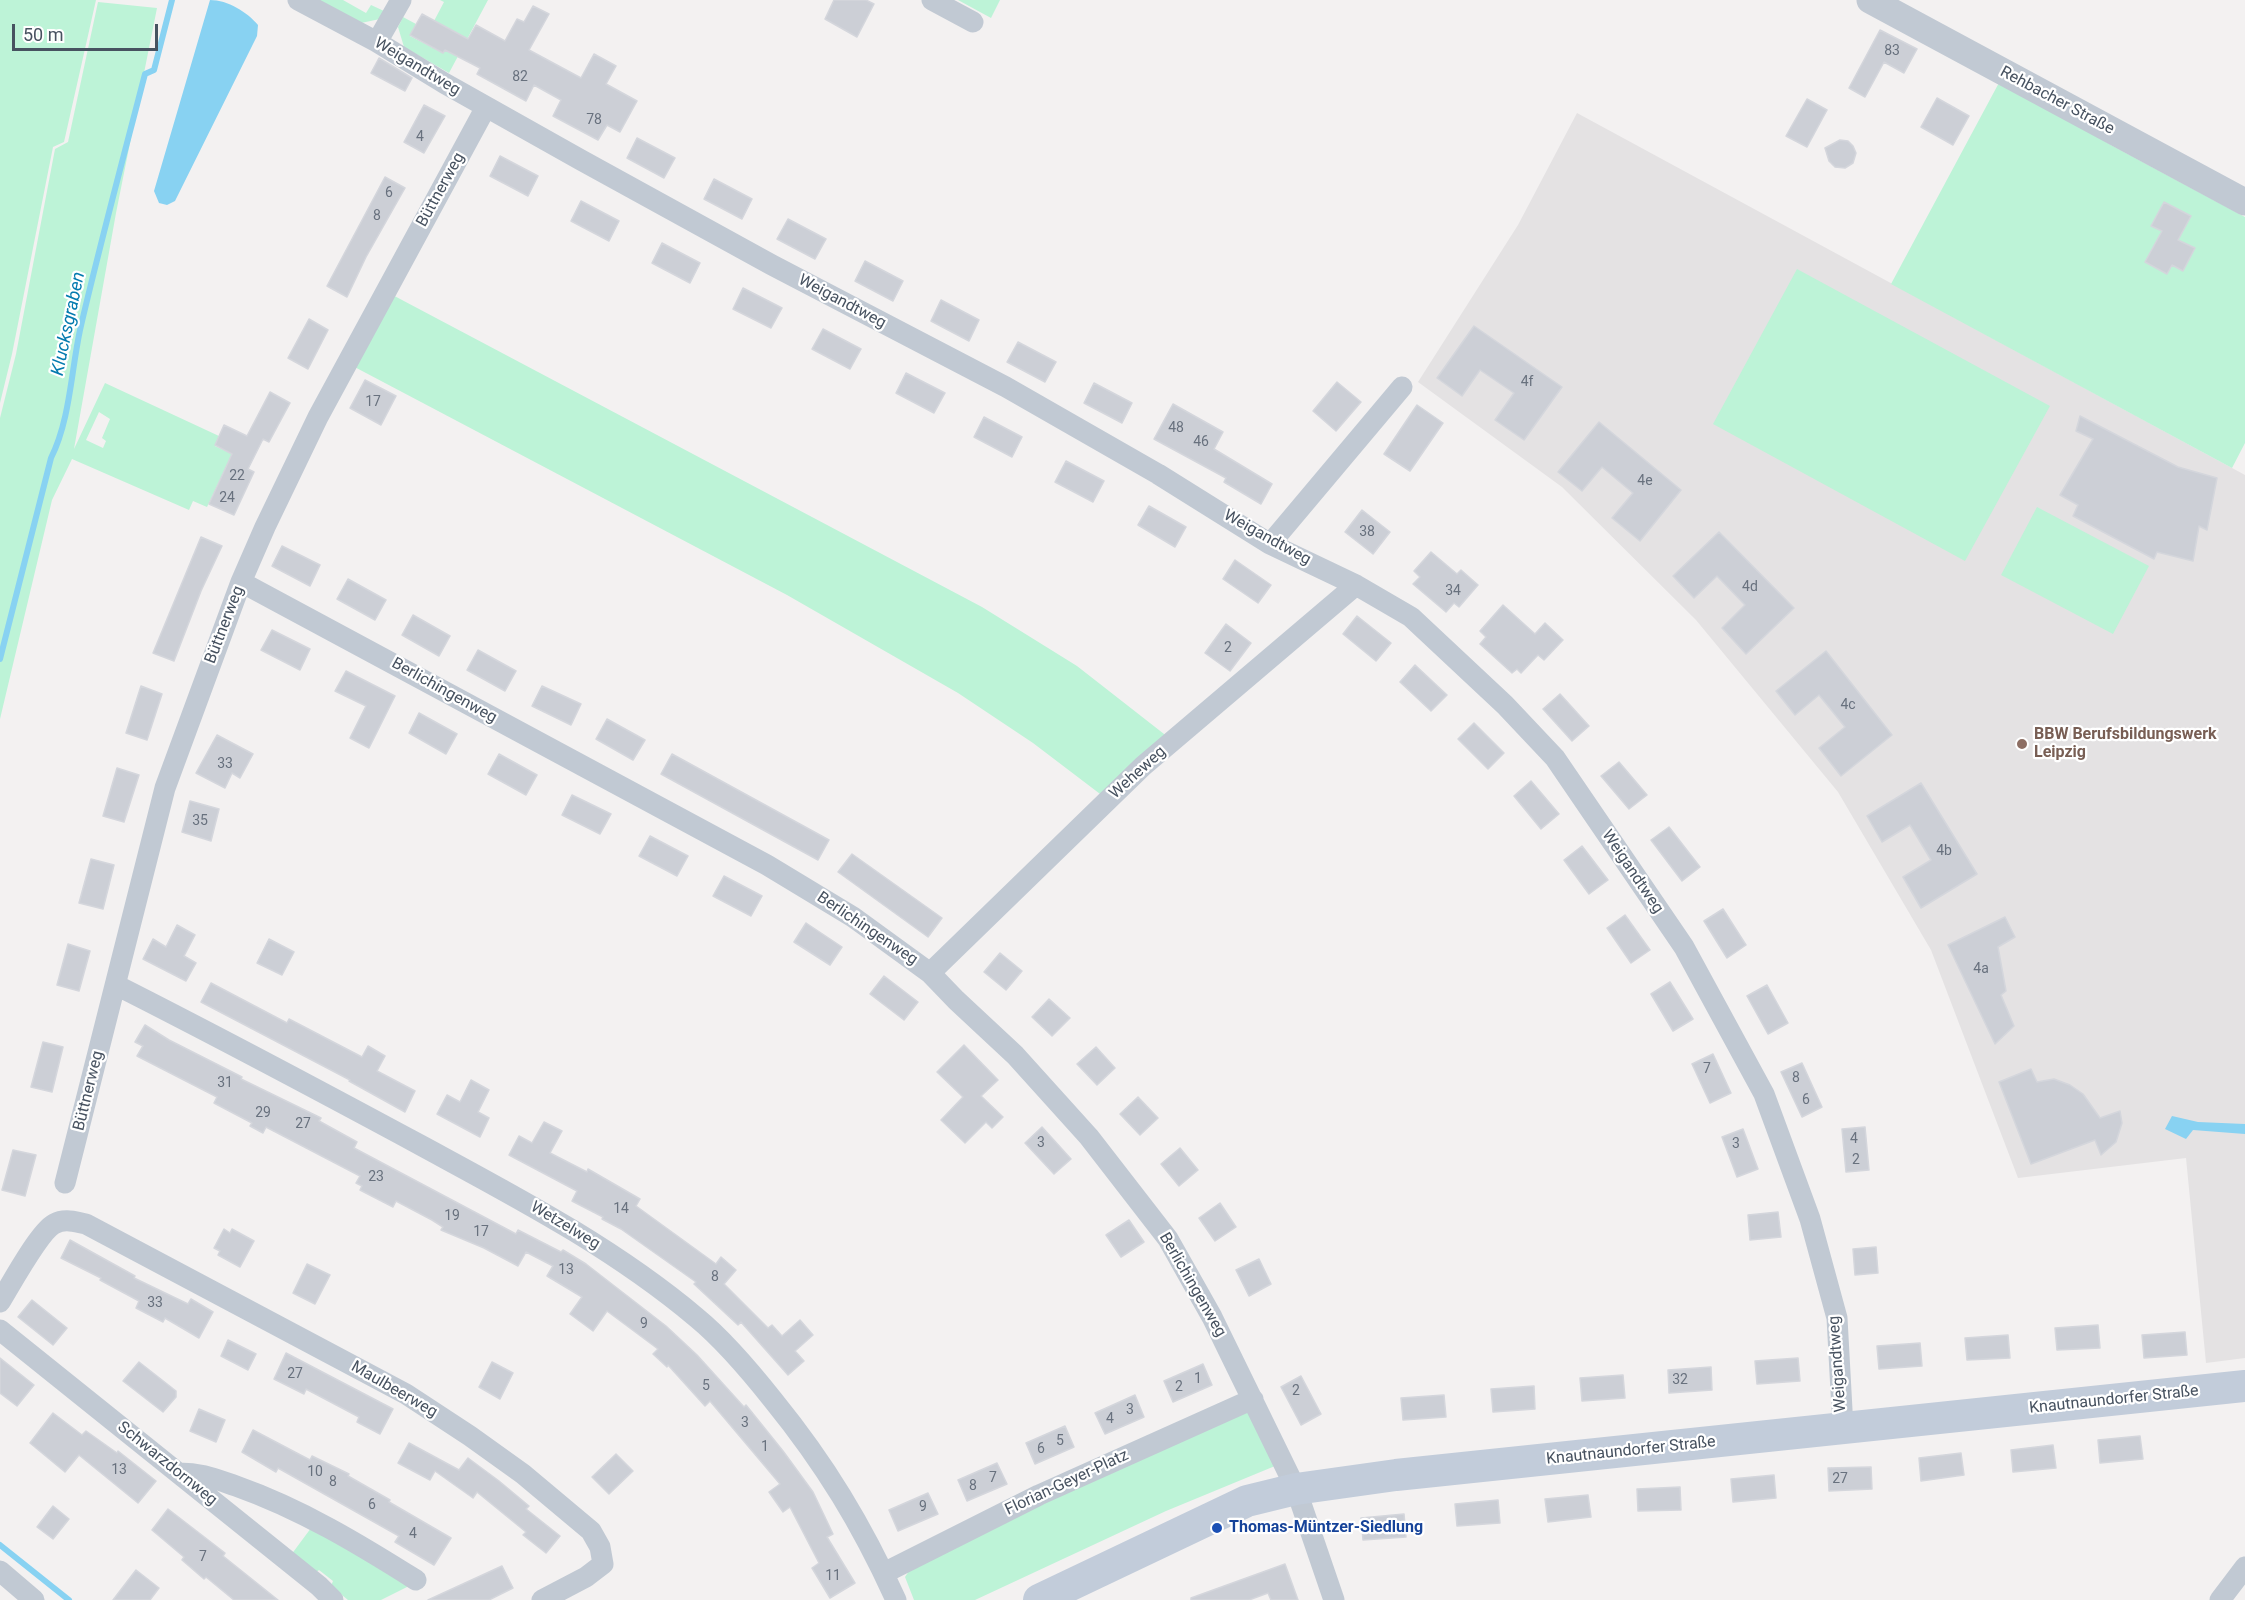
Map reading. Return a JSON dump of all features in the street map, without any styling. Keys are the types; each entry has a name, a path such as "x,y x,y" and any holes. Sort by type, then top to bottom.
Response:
{"main road":[{"name":"Knautnaundorfer Straße","path":"1039,1600 1247,1501 1296,1489 1396,1475 2245,1386"}],"street":[{"name":"Weigandtweg","path":"298,0 377,42 486,107 762,260 1006,387 1158,474 1270,543 1356,585 1411,617 1505,705 1555,758 1684,947 1764,1094 1810,1219 1837,1317 1843,1428"},
{"path":"377,42 401,0"},
{"path":"932,0 973,22"},
{"name":"Rehbacher Straße","path":"1870,0 2245,202"},
{"name":"Büttnerweg","path":"65,1183 165,788 241,582 318,417 486,107"},
{"path":"1270,543 1402,387"},
{"name":"Berlichingenweg","path":"241,582 767,865 853,917 930,973 1015,1055 1074,1120 1168,1239 1212,1317 1296,1489 1334,1600"},
{"name":"Weheweg","path":"930,973 1143,766 1356,585"},
{"name":"Wetzelweg","path":"116,984 516,1196 610,1253 698,1318 751,1372 809,1444 841,1493 896,1600"},
{"name":"Maulbeerweg","path":"0,1302 29,1253 52,1224 66,1220 86,1224 406,1394 523,1474 591,1531 600,1547 603,1564 586,1577 543,1600"},
{"name":"Schwarzdornweg","path":"0,1330 319,1586 333,1600"},
{"name":"Florian-Geyer-Platz","path":"884,1573 1039,1495 1253,1399"},
{"path":"179,1473 199,1473 256,1493 315,1520 416,1580"},
{"path":"2220,1600 2245,1567"},
{"path":"0,1571 34,1600"}],"shaded area":[{"name":"BBW Berufsbildungswerk Leipzig","path":"1577,113 2245,475 2245,1358 2206,1363 2186,1158 2018,1178 1931,950 1838,792 1696,620 1562,487 1418,382 1518,225"}],"green space":[{"path":"0,0 96,0 64,142 53,147 12,354 0,403"},
{"path":"316,0 343,0 366,13 371,5 384,11 380,19 361,23"},
{"path":"440,0 488,0 449,73 404,47 398,27 403,17 416,24 410,36 443,53 454,32 434,21 444,2"},
{"path":"958,0 1000,0 991,18"},
{"path":"98,2 157,8 116,213 74,449 105,383 219,436 215,446 232,454 207,507 193,501 189,510 72,459 52,500 0,719 0,418 16,354 55,149 68,142","holes":["99,412 110,419 102,438 106,441 103,448 86,440"]},
{"path":"2001,79 2111,145 2245,217 2245,443 2232,468 1891,284"},
{"path":"1797,269 2050,406 1965,561 1713,424"},
{"path":"385,291 982,607 1077,666 1173,741 1108,800 1033,743 958,693 787,595 347,363"},
{"path":"2037,507 2149,566 2113,634 2001,575"},
{"path":"1241,1411 1251,1412 1275,1466 1166,1511 975,1600 914,1600 905,1577 913,1565"},
{"path":"314,1524 415,1583 381,1600 348,1600 331,1586 333,1581 319,1570 314,1574 291,1555"}],"water":[{"path":"210,0 230,4 248,16 258,25 257,36 175,201 167,205 159,203 154,191"},
{"path":"2172,1116 2198,1122 2245,1124 2245,1134 2193,1130 2186,1139 2165,1129"}],"building":[{"path":"834,0 866,0 874,4 857,37 825,19"},
{"path":"533,6 549,14 529,50 581,78 594,54 616,66 606,84 637,101 620,132 607,125 598,140 553,116 561,100 534,85 526,101 477,74 480,68 445,50 443,53 410,35 422,14 468,39 476,25 505,41 517,19 524,22"},
{"path":"1880,30 1917,49 1904,73 1884,62 1865,97 1849,88"},
{"path":"379,58 412,78 405,91 371,73"},
{"path":"1937,98 1969,116 1953,145 1921,127"},
{"path":"1807,99 1827,110 1807,147 1786,136"},
{"path":"424,105 445,116 424,153 404,142"},
{"path":"637,138 675,158 664,178 627,158"},
{"path":"1840,140 1848,141 1856,153 1853,163 1845,168 1835,167 1829,161 1825,148"},
{"path":"500,156 538,176 528,196 490,176"},
{"path":"385,177 405,188 366,257 347,297 327,286"},
{"path":"714,179 752,199 742,219 704,199"},
{"path":"581,201 619,221 609,241 571,221"},
{"path":"2164,202 2191,216 2178,240 2195,248 2183,271 2172,265 2167,274 2145,262 2162,231 2151,226"},
{"path":"788,219 826,239 815,259 777,239"},
{"path":"662,243 700,263 690,283 652,263"},
{"path":"865,261 903,281 893,301 855,281"},
{"path":"743,288 782,308 771,328 733,309"},
{"path":"941,300 979,320 969,341 931,321"},
{"path":"309,319 328,330 308,369 288,358"},
{"path":"1474,326 1562,387 1524,440 1495,420 1514,393 1480,370 1462,396 1437,378"},
{"path":"823,329 861,349 850,369 812,349"},
{"path":"1018,342 1056,362 1045,382 1007,362"},
{"path":"906,373 945,393 934,413 896,393"},
{"path":"365,380 396,396 381,425 350,408"},
{"path":"1337,382 1361,402 1336,431 1313,411"},
{"path":"1094,383 1132,403 1122,423 1084,403"},
{"path":"270,392 290,403 269,442 263,439 248,469 254,472 234,515 209,504 232,454 215,445 224,425 247,436"},
{"path":"1173,404 1223,432 1214,449 1272,484 1261,504 1224,482 1226,478 1154,439"},
{"path":"1417,405 1443,423 1410,471 1384,454"},
{"path":"2080,416 2178,467 2217,478 2207,530 2199,526 2193,561 2157,552 2154,559 2073,516 2078,505 2060,495 2093,439 2076,431"},
{"path":"984,417 1022,437 1012,457 974,437"},
{"path":"1599,422 1681,490 1640,541 1612,518 1633,493 1602,467 1582,491 1558,472"},
{"path":"1066,461 1104,481 1093,502 1055,482"},
{"path":"1149,506 1186,527 1175,547 1138,525"},
{"path":"1362,510 1390,532 1373,554 1345,532"},
{"path":"1719,532 1794,608 1746,654 1722,628 1745,605 1717,576 1694,598 1673,576"},
{"path":"201,537 222,546 201,591 174,661 153,653"},
{"path":"282,546 320,565 310,586 272,566"},
{"path":"1431,552 1457,574 1461,570 1478,585 1459,607 1454,603 1446,612 1413,584 1420,577 1414,571"},
{"path":"1235,560 1271,585 1258,603 1223,579"},
{"path":"348,579 386,600 375,620 337,599"},
{"path":"1503,605 1535,634 1545,623 1563,640 1544,660 1538,655 1521,673 1517,669 1512,673 1480,644 1486,637 1480,631"},
{"path":"413,615 450,636 439,656 402,635"},
{"path":"1357,616 1391,643 1376,661 1343,634"},
{"path":"1226,624 1251,643 1230,671 1205,653"},
{"path":"272,630 310,649 300,670 261,650"},
{"path":"478,650 516,671 505,691 467,670"},
{"path":"1826,651 1892,735 1841,776 1819,748 1845,727 1819,695 1795,715 1776,691"},
{"path":"1415,665 1447,695 1431,711 1400,682"},
{"path":"346,671 395,696 369,748 350,738 366,706 335,691"},
{"path":"141,686 162,694 147,740 126,733"},
{"path":"542,686 581,704 571,725 532,706"},
{"path":"1560,694 1589,726 1572,741 1543,709"},
{"path":"419,713 457,734 446,754 409,733"},
{"path":"607,719 645,740 633,760 596,739"},
{"path":"1474,723 1504,753 1488,769 1458,739"},
{"path":"217,735 253,754 240,778 232,773 225,788 196,773"},
{"path":"499,754 537,775 526,795 488,774"},
{"path":"672,754 829,840 818,860 661,774"},
{"path":"1619,762 1647,795 1629,809 1601,776"},
{"path":"117,768 139,775 124,822 103,816"},
{"path":"1531,781 1559,814 1541,829 1514,796"},
{"path":"1921,783 1977,874 1921,908 1903,877 1931,860 1910,825 1882,842 1867,816"},
{"path":"572,795 611,814 600,834 562,815"},
{"path":"190,801 219,809 211,841 182,832"},
{"path":"1669,827 1700,867 1682,881 1651,840"},
{"path":"650,836 688,856 677,876 639,856"},
{"path":"1582,846 1608,880 1589,894 1564,860"},
{"path":"852,854 942,918 928,937 838,872"},
{"path":"91,859 114,865 103,909 79,903"},
{"path":"724,876 762,896 751,916 713,896"},
{"path":"1723,909 1746,945 1727,958 1704,921"},
{"path":"1625,915 1650,950 1631,963 1607,928"},
{"path":"2005,917 2015,937 1998,947 2006,991 2001,995 2014,1026 1995,1044 1948,945"},
{"path":"806,923 842,947 830,965 794,942"},
{"path":"177,925 195,935 184,956 196,963 186,981 143,959 153,939 166,947"},
{"path":"269,939 294,952 282,975 257,963"},
{"path":"68,944 90,951 79,991 57,985"},
{"path":"1000,953 1022,971 1006,990 984,972"},
{"path":"884,976 918,1002 904,1020 870,994"},
{"path":"1670,982 1693,1019 1673,1031 1651,994"},
{"path":"211,983 287,1023 289,1019 362,1057 368,1046 385,1056 377,1071 415,1091 405,1112 350,1080 201,1002"},
{"path":"1767,985 1788,1023 1768,1034 1747,996"},
{"path":"1049,999 1070,1018 1052,1036 1032,1017"},
{"path":"145,1025 169,1040 242,1077 241,1079 321,1118 319,1121 357,1142 354,1148 516,1234 518,1230 561,1252 563,1250 586,1264 666,1326 697,1355 744,1407 746,1405 783,1451 813,1492 833,1534 827,1537 855,1583 830,1598 812,1568 819,1563 790,1507 783,1512 769,1492 780,1484 710,1401 705,1406 668,1365 667,1367 653,1354 658,1349 607,1311 593,1331 570,1314 582,1297 547,1276 553,1266 526,1252 518,1266 484,1248 441,1230 443,1227 396,1201 393,1207 360,1190 362,1186 356,1183 360,1176 266,1127 263,1133 250,1126 252,1123 214,1103 217,1097 137,1056 143,1046 135,1042"},
{"path":"43,1042 63,1047 52,1092 31,1087"},
{"path":"964,1045 998,1080 981,1096 1003,1117 992,1128 986,1122 965,1143 941,1120 963,1097 937,1072"},
{"path":"1096,1047 1115,1068 1097,1085 1077,1064"},
{"path":"1713,1054 1731,1093 1710,1103 1692,1064"},
{"path":"1802,1063 1822,1107 1802,1117 1781,1072"},
{"path":"2031,1069 2037,1082 2054,1079 2070,1085 2083,1094 2100,1118 2120,1111 2122,1123 2116,1142 2101,1155 2095,1140 2031,1164 1999,1082"},
{"path":"471,1080 489,1090 478,1112 489,1118 480,1137 437,1114 447,1095 460,1102"},
{"path":"1138,1097 1158,1118 1140,1135 1120,1114"},
{"path":"544,1122 562,1131 550,1153 587,1172 588,1169 640,1199 636,1206 716,1264 721,1257 736,1270 724,1284 768,1328 772,1325 782,1336 800,1320 813,1335 795,1351 804,1361 788,1375 741,1322 738,1325 694,1284 696,1282 621,1229 602,1219 603,1217 572,1201 577,1191 509,1155 519,1136 532,1143"},
{"path":"1042,1127 1071,1159 1054,1174 1025,1143"},
{"path":"1865,1127 1869,1170 1846,1172 1842,1129"},
{"path":"1743,1129 1758,1169 1737,1177 1722,1137"},
{"path":"1180,1148 1198,1170 1179,1186 1161,1164"},
{"path":"13,1150 36,1155 25,1196 2,1190"},
{"path":"1220,1203 1236,1227 1215,1241 1199,1218"},
{"path":"1778,1212 1781,1237 1750,1240 1748,1215"},
{"path":"1129,1220 1144,1242 1121,1257 1106,1235"},
{"path":"224,1229 230,1233 232,1229 254,1241 240,1267 218,1255 220,1251 214,1248"},
{"path":"70,1240 135,1276 134,1278 188,1304 191,1299 213,1312 199,1338 165,1318 163,1322 136,1308 139,1301 61,1258"},
{"path":"1876,1247 1878,1273 1855,1275 1853,1249"},
{"path":"1259,1259 1271,1284 1249,1296 1236,1270"},
{"path":"307,1264 330,1275 315,1304 293,1293"},
{"path":"32,1300 67,1328 53,1345 18,1317"},
{"path":"2098,1325 2100,1348 2057,1350 2055,1328"},
{"path":"2185,1332 2187,1355 2144,1358 2142,1335"},
{"path":"2008,1335 2010,1358 1967,1360 1965,1338"},
{"path":"228,1340 256,1354 248,1370 221,1356"},
{"path":"1920,1343 1922,1366 1879,1369 1877,1346"},
{"path":"286,1353 393,1409 380,1434 357,1422 359,1417 306,1389 304,1394 274,1379"},
{"path":"0,1358 34,1385 17,1406 0,1393"},
{"path":"1798,1358 1800,1381 1757,1384 1755,1361"},
{"path":"139,1362 176,1391 176,1397 163,1412 123,1381"},
{"path":"492,1362 513,1373 500,1399 479,1387"},
{"path":"1203,1364 1212,1385 1173,1402 1164,1381"},
{"path":"1711,1367 1712,1390 1669,1393 1668,1370"},
{"path":"1623,1375 1625,1398 1582,1401 1580,1378"},
{"path":"1301,1376 1321,1414 1301,1425 1281,1387"},
{"path":"1534,1386 1535,1409 1493,1412 1491,1389"},
{"path":"1135,1395 1144,1417 1105,1434 1095,1413"},
{"path":"1444,1395 1446,1417 1403,1420 1401,1398"},
{"path":"199,1409 225,1420 216,1442 190,1431"},
{"path":"53,1413 82,1435 86,1431 117,1453 118,1451 156,1481 138,1503 79,1455 65,1472 30,1443"},
{"path":"1065,1426 1074,1447 1035,1464 1026,1443"},
{"path":"253,1430 310,1460 312,1456 349,1474 348,1476 390,1500 389,1502 451,1538 434,1565 395,1542 399,1536 278,1468 276,1472 242,1452"},
{"path":"2140,1436 2143,1459 2100,1463 2098,1440"},
{"path":"409,1443 459,1470 468,1458 529,1506 526,1509 560,1536 546,1553 523,1535 526,1532 477,1492 473,1498 435,1471 430,1480 398,1463"},
{"path":"2053,1445 2056,1468 2013,1472 2011,1450"},
{"path":"1961,1453 1964,1475 1921,1481 1919,1458"},
{"path":"616,1454 633,1471 609,1494 592,1477"},
{"path":"997,1463 1007,1484 967,1501 958,1480"},
{"path":"1871,1467 1872,1489 1829,1491 1828,1468"},
{"path":"1774,1475 1776,1498 1733,1502 1731,1479"},
{"path":"1680,1487 1681,1510 1638,1511 1637,1489"},
{"path":"928,1493 938,1514 898,1531 889,1510"},
{"path":"1588,1495 1591,1517 1548,1522 1545,1499"},
{"path":"1498,1500 1500,1523 1457,1526 1455,1504"},
{"path":"53,1506 69,1519 53,1539 37,1527"},
{"path":"168,1509 225,1553 223,1556 278,1600 234,1600 206,1577 204,1579 182,1560 184,1557 152,1530"},
{"path":"1404,1514 1406,1537 1363,1540 1361,1518"},
{"path":"1285,1564 1298,1600 1271,1600 1268,1593 1249,1600 1191,1600 1191,1598"},
{"path":"502,1566 513,1588 489,1600 428,1600"},
{"path":"136,1570 159,1588 150,1600 113,1600"}],"waterway":[{"name":"Klucksgraben","path":"0,659 51,458 62,428 80,330 145,74 154,70 172,0"},
{"name":"Klucksgraben","path":"0,1545 69,1600"}],"place":[{"name":"BBW Berufsbildungswerk Leipzig","path":"2022,744"},
{"name":"Thomas-Müntzer-Siedlung","path":"1217,1528"}]}
